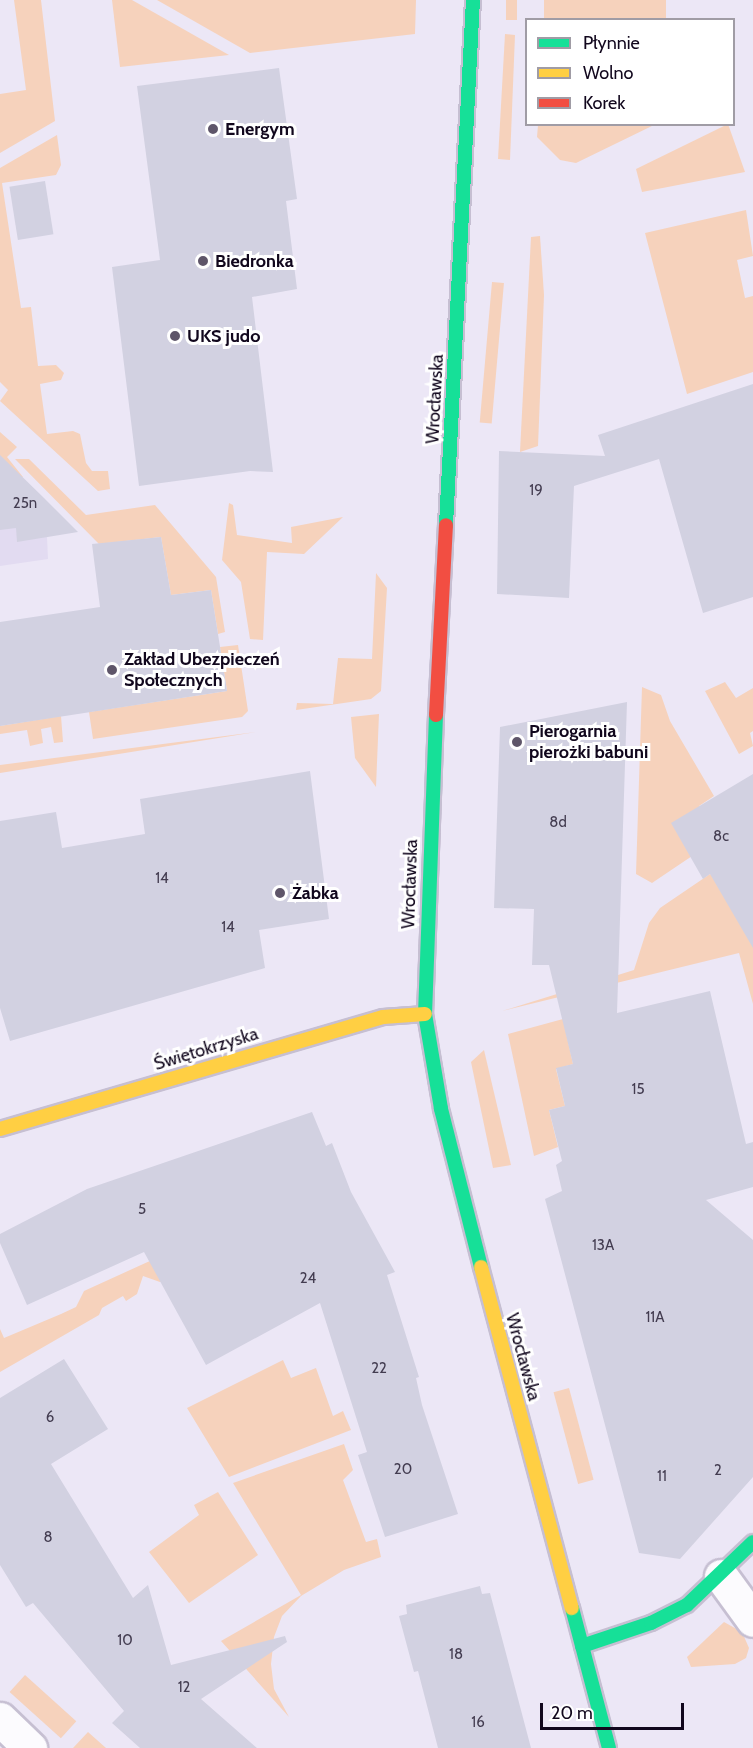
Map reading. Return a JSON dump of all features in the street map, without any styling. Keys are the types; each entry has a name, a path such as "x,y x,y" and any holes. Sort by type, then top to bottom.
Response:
{"street":[{"name":"Wrocławska","path":"473,0 430,827 425,1014 441,1109 462,1194 609,1748"},
{"name":"Świętokrzyska","path":"0,1129 361,1023 425,1014"},
{"path":"582,1646 673,1612 721,1576 753,1542"},
{"path":"721,1576 753,1620"},
{"path":"0,1719 30,1748"}],"shaded area":[{"path":"14,0 41,0 55,121 0,153 0,94 26,90"},
{"path":"112,0 132,0 229,55 120,67"},
{"path":"157,0 416,0 415,34 250,53"},
{"path":"506,0 517,0 517,20 506,20"},
{"path":"544,0 666,0 666,18 544,18"},
{"path":"505,34 515,35 510,160 498,159"},
{"path":"538,126 652,126 576,163 560,160 537,137"},
{"path":"724,126 729,126 745,172 642,192 636,169"},
{"path":"57,135 61,165 56,175 2,183 21,308 31,307 38,366 56,365 64,373 61,380 40,384 47,434 73,431 80,434 86,463 92,471 108,471 110,489 98,491 0,401 8,390 0,382 0,168"},
{"path":"746,210 753,256 737,260 745,298 753,296 753,372 687,394 645,233"},
{"path":"540,236 544,295 538,446 520,452 531,237"},
{"path":"492,282 504,283 492,424 480,422"},
{"path":"0,432 17,447 7,457 23,477 0,480"},
{"path":"15,459 29,459 86,515 155,505 216,577 225,632 218,634 211,590 171,595 161,537 99,544"},
{"path":"0,480 47,537 48,559 0,566"},
{"path":"229,503 233,505 237,535 292,543 291,527 343,517 304,554 267,552 263,640 250,639 241,582 222,560"},
{"path":"376,573 387,588 381,691 371,699 296,710 297,703 333,704 338,658 372,659"},
{"path":"238,645 248,711 242,717 93,739 89,712 227,691 220,647"},
{"path":"725,682 736,698 753,688 753,731 750,733 753,746 739,754 705,691"},
{"path":"642,687 661,695 670,721 714,796 699,806 698,852 652,883 636,874"},
{"path":"379,714 376,787 355,758 351,717"},
{"path":"61,716 63,742 54,743 51,727 41,729 43,743 30,746 27,730 0,734 0,726"},
{"path":"256,732 0,773 0,765"},
{"path":"710,874 753,897 753,1004 739,953 502,1011 634,970 649,923 660,908"},
{"path":"563,1019 573,1064 556,1069 565,1106 549,1110 558,1147 534,1156 508,1034"},
{"path":"484,1050 511,1165 493,1168 471,1062"},
{"path":"152,1260 199,1261 160,1282 143,1276 137,1294 126,1301 123,1296 102,1308 99,1315 0,1372 0,1329 4,1338 61,1314 76,1307 84,1291"},
{"path":"283,1360 291,1378 316,1368 333,1416 343,1411 351,1430 229,1477 187,1408"},
{"path":"569,1388 594,1480 578,1484 554,1392"},
{"path":"344,1444 353,1470 343,1480 366,1542 377,1539 381,1557 344,1570 301,1596 282,1616 274,1637 271,1664 274,1689 289,1717 221,1641 301,1595 233,1483"},
{"path":"218,1492 258,1555 189,1603 149,1552 199,1515 194,1505"},
{"path":"724,1622 742,1632 749,1648 746,1658 735,1664 691,1667 687,1657"},
{"path":"25,1675 76,1721 61,1738 10,1692"},
{"path":"88,1732 106,1748 73,1748"}],"building":[{"path":"279,68 297,199 286,201 297,289 252,297 273,472 250,471 139,486 112,267 160,260 137,86"},
{"path":"45,181 53,234 18,240 9,187"},
{"path":"753,384 753,597 703,613 659,459 574,486 569,598 497,594 499,451 605,456 598,435"},
{"path":"0,455 78,532 17,542 16,528 0,530"},
{"name":"Zakład Ubezpieczeń Społecznych","path":"161,537 171,595 211,590 227,691 0,726 0,622 100,607 92,544"},
{"path":"627,702 617,1013 710,991 746,1144 753,1142 753,1187 706,1200 753,1240 753,1477 680,1559 639,1553 545,1199 562,1191 556,1165 562,1161 549,1110 565,1106 556,1068 573,1064 549,965 532,965 534,909 494,908 500,727"},
{"path":"310,771 329,919 259,930 265,968 10,1041 0,1008 0,821 56,812 62,848 145,834 140,799"},
{"path":"753,774 753,948 710,874 703,879 671,823"},
{"path":"312,1112 326,1146 332,1143 351,1192 395,1272 387,1275 419,1377 416,1378 422,1405 458,1514 385,1537 358,1455 367,1452 320,1303 206,1365 144,1252 27,1305 0,1243 0,1234 87,1189"},
{"path":"64,1359 108,1429 51,1464 133,1598 148,1585 171,1665 285,1636 287,1642 201,1699 257,1748 140,1748 112,1723 124,1711 33,1603 26,1607 0,1565 0,1398"},
{"path":"480,1586 482,1594 490,1593 531,1748 438,1748 418,1671 414,1672 399,1616 407,1614 406,1605"}],"traffic: fast":[{"path":"446,525 473,0"},
{"path":"436,715 425,1014 441,1109 481,1267"},
{"path":"582,1646 651,1623 687,1605 753,1542"},
{"path":"572,1608 609,1748"}],"traffic: slow":[{"path":"0,1129 383,1017 425,1014"},
{"path":"481,1267 572,1608"}],"traffic: jam":[{"path":"436,715 446,525"}],"place":[{"name":"Energym","path":"213,129"},
{"name":"Biedronka","path":"203,261"},
{"name":"UKS judo","path":"175,336"},
{"name":"Zakład Ubezpieczeń Społecznych","path":"112,670"},
{"name":"Pierogarnia pierożki babuni","path":"517,742"},
{"name":"Żabka","path":"280,893"}]}
